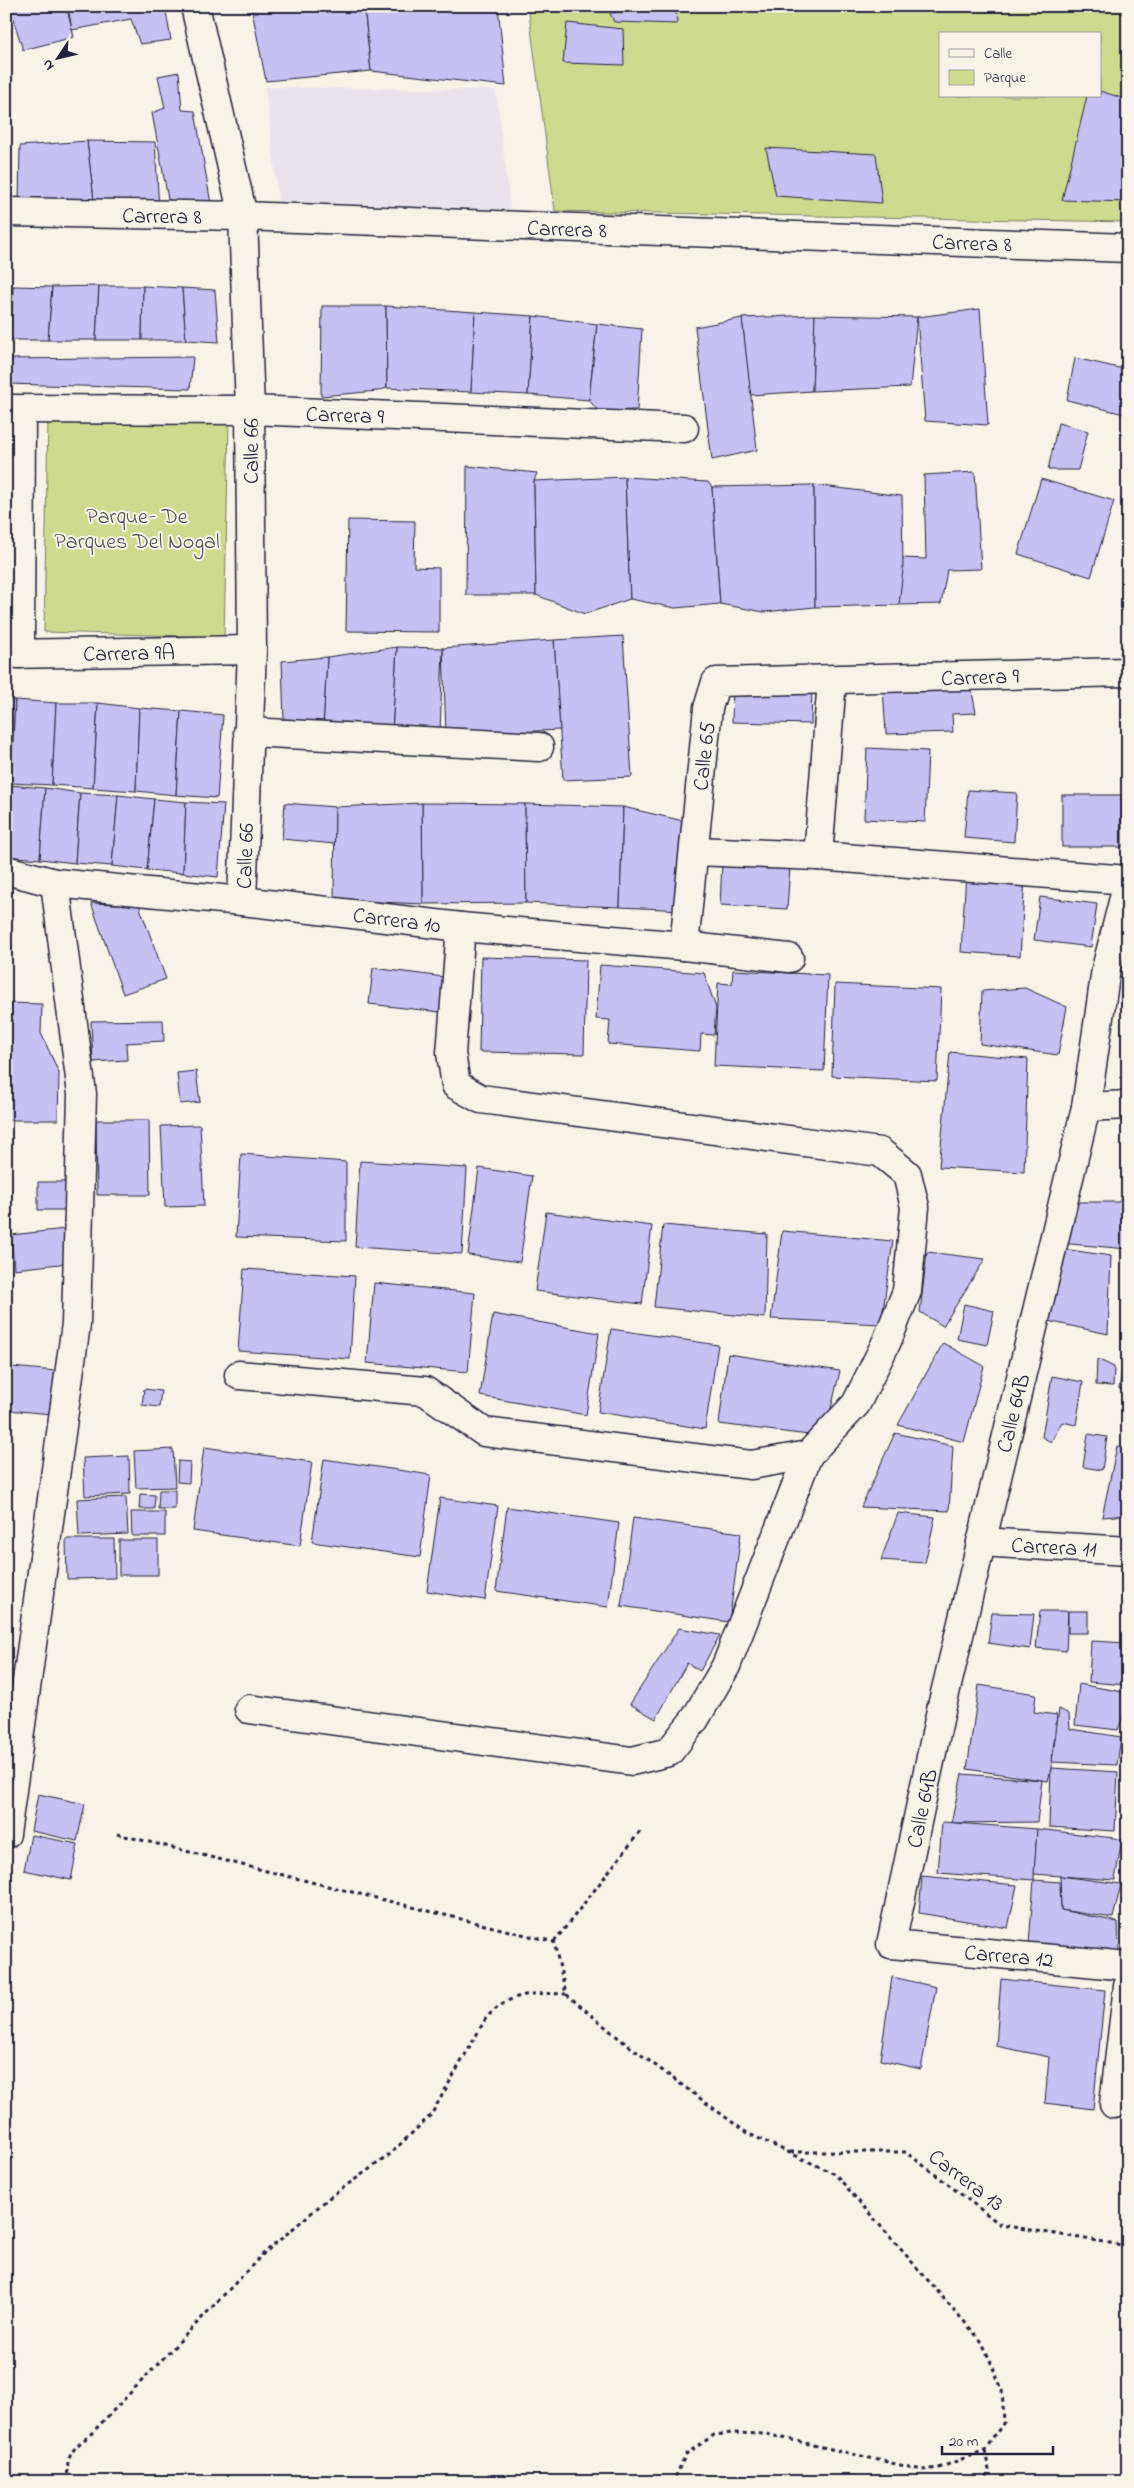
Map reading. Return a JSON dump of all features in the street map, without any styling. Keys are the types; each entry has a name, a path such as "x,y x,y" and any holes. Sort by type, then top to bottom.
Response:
{"street":[{"name":"Calle 66","path":"195,6 243,216 250,410 252,650 242,900"},
{"name":"Carrera 8","path":"6,212 243,216 1128,248"},
{"name":"Carrera 9","path":"14,410 250,410 684,428"},
{"path":"13,654 14,410"},
{"name":"Carrera 9A","path":"13,654 252,650"},
{"name":"Carrera 9","path":"832,680 1128,672"},
{"path":"818,856 832,680"},
{"name":"Calle 65","path":"684,946 708,708 716,682 832,680"},
{"path":"248,732 539,747"},
{"path":"694,851 818,856 1128,881"},
{"name":"Carrera 10","path":"6,870 54,883 242,900 461,927 684,946 789,958"},
{"name":"Calle 64B","path":"891,1944 941,1710 1086,1106 1106,969 1128,881"},
{"path":"6,1834 76,1324 82,1094 54,883"},
{"path":"249,1709 632,1761 669,1752 695,1719 726,1666 808,1456 856,1404 887,1341 907,1291 915,1207 907,1174 880,1152 481,1099 456,1085 451,1053 461,927"},
{"path":"1086,1106 1128,1105"},
{"path":"239,1375 425,1391 484,1432 751,1465 808,1456"},
{"name":"Carrera 11","path":"981,1542 1128,1551"},
{"name":"Carrera 12","path":"891,1944 1128,1966"},
{"path":"1114,2104 1128,1986"}],"path":[{"path":"554,1942 642,1829"},
{"path":"117,1834 554,1942"},
{"path":"554,1942 566,1994"},
{"path":"69,2482 67,2460 74,2448 89,2436 262,2255 330,2197 388,2156 431,2115 486,2018 493,2010 529,1992 566,1994 621,2040 747,2133 835,2174 982,2342 1002,2389 1004,2422 985,2450 939,2468 922,2470 766,2434 732,2433 714,2436 686,2454 673,2482"},
{"name":"Carrera 13","path":"788,2152 906,2152 1001,2225 1128,2246"},
{"path":"985,2450 989,2470 986,2482"}],"shaded area":[{"path":"265,87 496,90 511,215 279,205"}],"green space":[{"path":"528,6 1128,6 1128,222 555,211"},
{"name":"Parque- De Parques Del Nogal","path":"48,420 229,423 224,637 44,632"}],"building":[{"path":"6,6 66,6 74,37 23,50 10,9 6,10"},
{"path":"68,6 165,6 171,40 140,44 131,19 72,30"},
{"path":"251,6 364,6 371,71 266,81"},
{"path":"364,6 498,6 506,86 371,71"},
{"path":"676,6 677,24 614,22 610,13"},
{"path":"567,23 623,29 624,65 563,63"},
{"path":"179,72 182,110 195,111 212,210 170,210 152,113 165,108 158,76"},
{"path":"1102,92 1128,100 1128,202 1062,200 1087,98 1102,98"},
{"path":"87,141 155,142 159,209 94,201"},
{"path":"87,141 94,201 19,202 20,146"},
{"path":"766,148 876,154 882,203 776,196"},
{"path":"6,286 13,286 10,340 6,340"},
{"path":"13,286 52,287 48,340 10,340"},
{"path":"99,286 96,340 48,340 52,287"},
{"path":"99,286 143,286 142,340 96,340"},
{"path":"143,286 182,288 186,340 142,340"},
{"path":"182,288 215,290 219,342 186,340"},
{"path":"322,306 386,306 387,388 378,391 321,396"},
{"path":"386,306 475,312 471,392 387,388"},
{"path":"980,309 988,425 925,421 917,317"},
{"path":"475,312 533,316 528,395 471,392"},
{"path":"815,315 812,391 750,395 742,318"},
{"path":"815,315 917,317 910,387 812,391"},
{"path":"533,316 597,324 589,400 528,395"},
{"path":"742,318 757,450 712,460 695,327"},
{"path":"597,324 642,329 637,410 598,411 589,400"},
{"path":"193,357 190,389 6,384 6,359"},
{"path":"1075,358 1128,370 1128,415 1067,400"},
{"path":"1058,423 1088,431 1078,470 1048,470"},
{"path":"467,466 537,473 534,481 536,595 466,595"},
{"path":"975,472 981,569 947,570 941,604 899,605 902,558 926,559 924,475"},
{"path":"625,477 630,599 585,614 536,595 534,481"},
{"path":"625,477 708,482 712,487 720,604 675,608 630,599"},
{"path":"1041,479 1114,501 1091,577 1018,554"},
{"path":"814,485 815,607 764,612 720,604 712,487"},
{"path":"814,485 902,496 903,569 899,605 815,607"},
{"path":"348,520 415,521 414,567 439,568 439,632 346,631"},
{"path":"623,636 632,777 563,780 554,640"},
{"path":"554,640 560,730 446,735 443,648"},
{"path":"397,647 443,648 440,733 392,731"},
{"path":"397,647 392,731 323,728 327,657"},
{"path":"327,657 323,728 284,724 282,661"},
{"path":"733,685 812,687 811,724 732,722"},
{"path":"971,686 976,713 952,714 953,732 886,734 883,688"},
{"path":"6,700 15,700 11,783 6,782"},
{"path":"15,700 56,703 52,785 11,783"},
{"path":"56,703 98,703 93,788 52,785"},
{"path":"98,703 139,708 136,791 93,788"},
{"path":"139,708 181,711 176,795 136,791"},
{"path":"181,711 223,715 217,798 176,795"},
{"path":"867,748 928,751 925,822 864,819"},
{"path":"8,785 45,788 40,859 6,856"},
{"path":"45,788 80,793 75,863 40,859"},
{"path":"968,790 1017,793 1014,842 964,838"},
{"path":"80,793 118,795 112,866 75,863"},
{"path":"118,795 154,799 147,870 112,866"},
{"path":"1062,795 1122,795 1122,847 1062,847"},
{"path":"154,799 186,802 183,873 147,870"},
{"path":"186,802 224,804 218,877 183,873"},
{"path":"285,803 335,807 335,844 282,839"},
{"path":"422,803 525,804 526,903 423,904"},
{"path":"422,803 423,904 334,900 335,807"},
{"path":"525,804 623,807 620,907 526,903"},
{"path":"623,807 688,822 684,910 620,907"},
{"path":"722,862 790,866 787,909 720,905"},
{"path":"966,874 1025,878 1020,956 961,952"},
{"path":"1040,897 1097,904 1091,947 1034,940"},
{"path":"91,903 139,905 166,979 123,994"},
{"path":"481,957 586,960 584,1054 479,1052"},
{"path":"600,965 704,973 716,1008 714,1035 701,1034 700,1051 608,1044 610,1020 596,1019"},
{"path":"373,968 444,977 440,1012 369,1004"},
{"path":"733,970 828,975 824,1071 714,1066 718,983 732,984"},
{"path":"835,984 941,989 937,1081 832,1076"},
{"path":"1025,988 1067,1007 1058,1055 980,1044 982,991"},
{"path":"6,1003 42,1004 41,1033 59,1073 58,1120 6,1120"},
{"path":"163,1020 164,1041 126,1043 127,1060 93,1062 91,1021"},
{"path":"950,1052 1028,1059 1024,1172 939,1167"},
{"path":"196,1071 200,1102 180,1104 177,1073"},
{"path":"96,1120 149,1120 150,1195 97,1195"},
{"path":"200,1125 204,1206 165,1207 161,1126"},
{"path":"241,1154 346,1162 346,1241 236,1237"},
{"path":"360,1161 467,1168 462,1254 355,1247"},
{"path":"479,1168 532,1176 520,1262 468,1255"},
{"path":"1128,1179 1128,1249 1059,1243 1070,1202 1119,1202"},
{"path":"38,1182 68,1182 69,1210 38,1210"},
{"path":"546,1212 652,1226 642,1304 535,1291"},
{"path":"663,1225 767,1234 765,1318 654,1307"},
{"path":"65,1229 69,1263 14,1269 11,1235"},
{"path":"782,1231 893,1241 881,1324 771,1319"},
{"path":"1056,1248 1111,1256 1108,1334 1048,1321"},
{"path":"927,1252 985,1259 943,1326 920,1312"},
{"path":"244,1269 355,1276 350,1359 238,1351"},
{"path":"374,1283 475,1293 468,1372 367,1363"},
{"path":"964,1304 994,1311 987,1345 957,1339"},
{"path":"493,1314 599,1333 586,1415 480,1396"},
{"path":"611,1329 718,1345 705,1429 598,1412"},
{"path":"943,1343 984,1366 964,1442 898,1425"},
{"path":"728,1354 840,1371 829,1417 817,1436 719,1424"},
{"path":"1097,1359 1114,1367 1113,1386 1096,1385"},
{"path":"1123,1364 1128,1365 1128,1391 1119,1389"},
{"path":"11,1367 56,1371 52,1414 8,1410"},
{"path":"1052,1376 1083,1382 1076,1425 1062,1422 1051,1442 1042,1437"},
{"path":"144,1389 161,1391 159,1407 142,1405"},
{"path":"895,1433 953,1446 949,1511 861,1507"},
{"path":"1088,1434 1107,1437 1102,1470 1083,1467"},
{"path":"1117,1446 1128,1448 1128,1486 1125,1485 1127,1515 1102,1517"},
{"path":"204,1447 312,1462 300,1546 193,1531"},
{"path":"173,1449 175,1487 136,1488 134,1451"},
{"path":"129,1456 130,1494 85,1496 83,1458"},
{"path":"324,1459 431,1475 420,1557 312,1542"},
{"path":"178,1461 190,1462 189,1483 177,1482"},
{"path":"159,1490 175,1490 175,1509 158,1509"},
{"path":"140,1494 155,1495 154,1509 139,1509"},
{"path":"126,1497 128,1534 79,1536 77,1499"},
{"path":"440,1498 498,1506 485,1600 427,1591"},
{"path":"507,1507 619,1523 608,1607 496,1591"},
{"path":"131,1512 165,1512 165,1536 132,1536"},
{"path":"898,1513 935,1517 925,1563 881,1560"},
{"path":"633,1518 741,1533 729,1622 621,1606"},
{"path":"66,1539 114,1539 115,1578 67,1579"},
{"path":"119,1540 158,1540 158,1575 119,1575"},
{"path":"1040,1611 1068,1611 1066,1651 1036,1648"},
{"path":"1068,1611 1088,1611 1088,1633 1068,1633"},
{"path":"992,1613 1034,1614 1030,1649 988,1643"},
{"path":"679,1628 720,1635 700,1671 687,1663 656,1719 630,1704"},
{"path":"1091,1641 1128,1643 1127,1685 1089,1682"},
{"path":"6,1670 18,1671 16,1703 6,1702"},
{"path":"1079,1684 1128,1693 1128,1703 1118,1730 1075,1725"},
{"path":"979,1685 1036,1694 1034,1712 1057,1715 1048,1781 967,1769"},
{"path":"1059,1709 1069,1714 1070,1729 1121,1737 1117,1765 1052,1762"},
{"path":"1051,1768 1118,1772 1115,1831 1049,1827"},
{"path":"962,1774 1042,1780 1037,1822 951,1823"},
{"path":"38,1794 85,1804 77,1841 31,1831"},
{"path":"942,1822 1037,1829 1034,1880 938,1873"},
{"path":"1037,1829 1122,1839 1115,1880 1034,1874"},
{"path":"31,1835 78,1844 71,1880 24,1870"},
{"path":"922,1876 1017,1885 1008,1928 919,1913"},
{"path":"1060,1876 1121,1884 1113,1918 1061,1910"},
{"path":"1034,1880 1060,1882 1061,1910 1118,1922 1119,1952 1029,1944"},
{"path":"892,1977 936,1987 921,2069 880,2060"},
{"path":"1001,1979 1105,1990 1093,2109 1045,2103 1049,2057 996,2046"}]}
